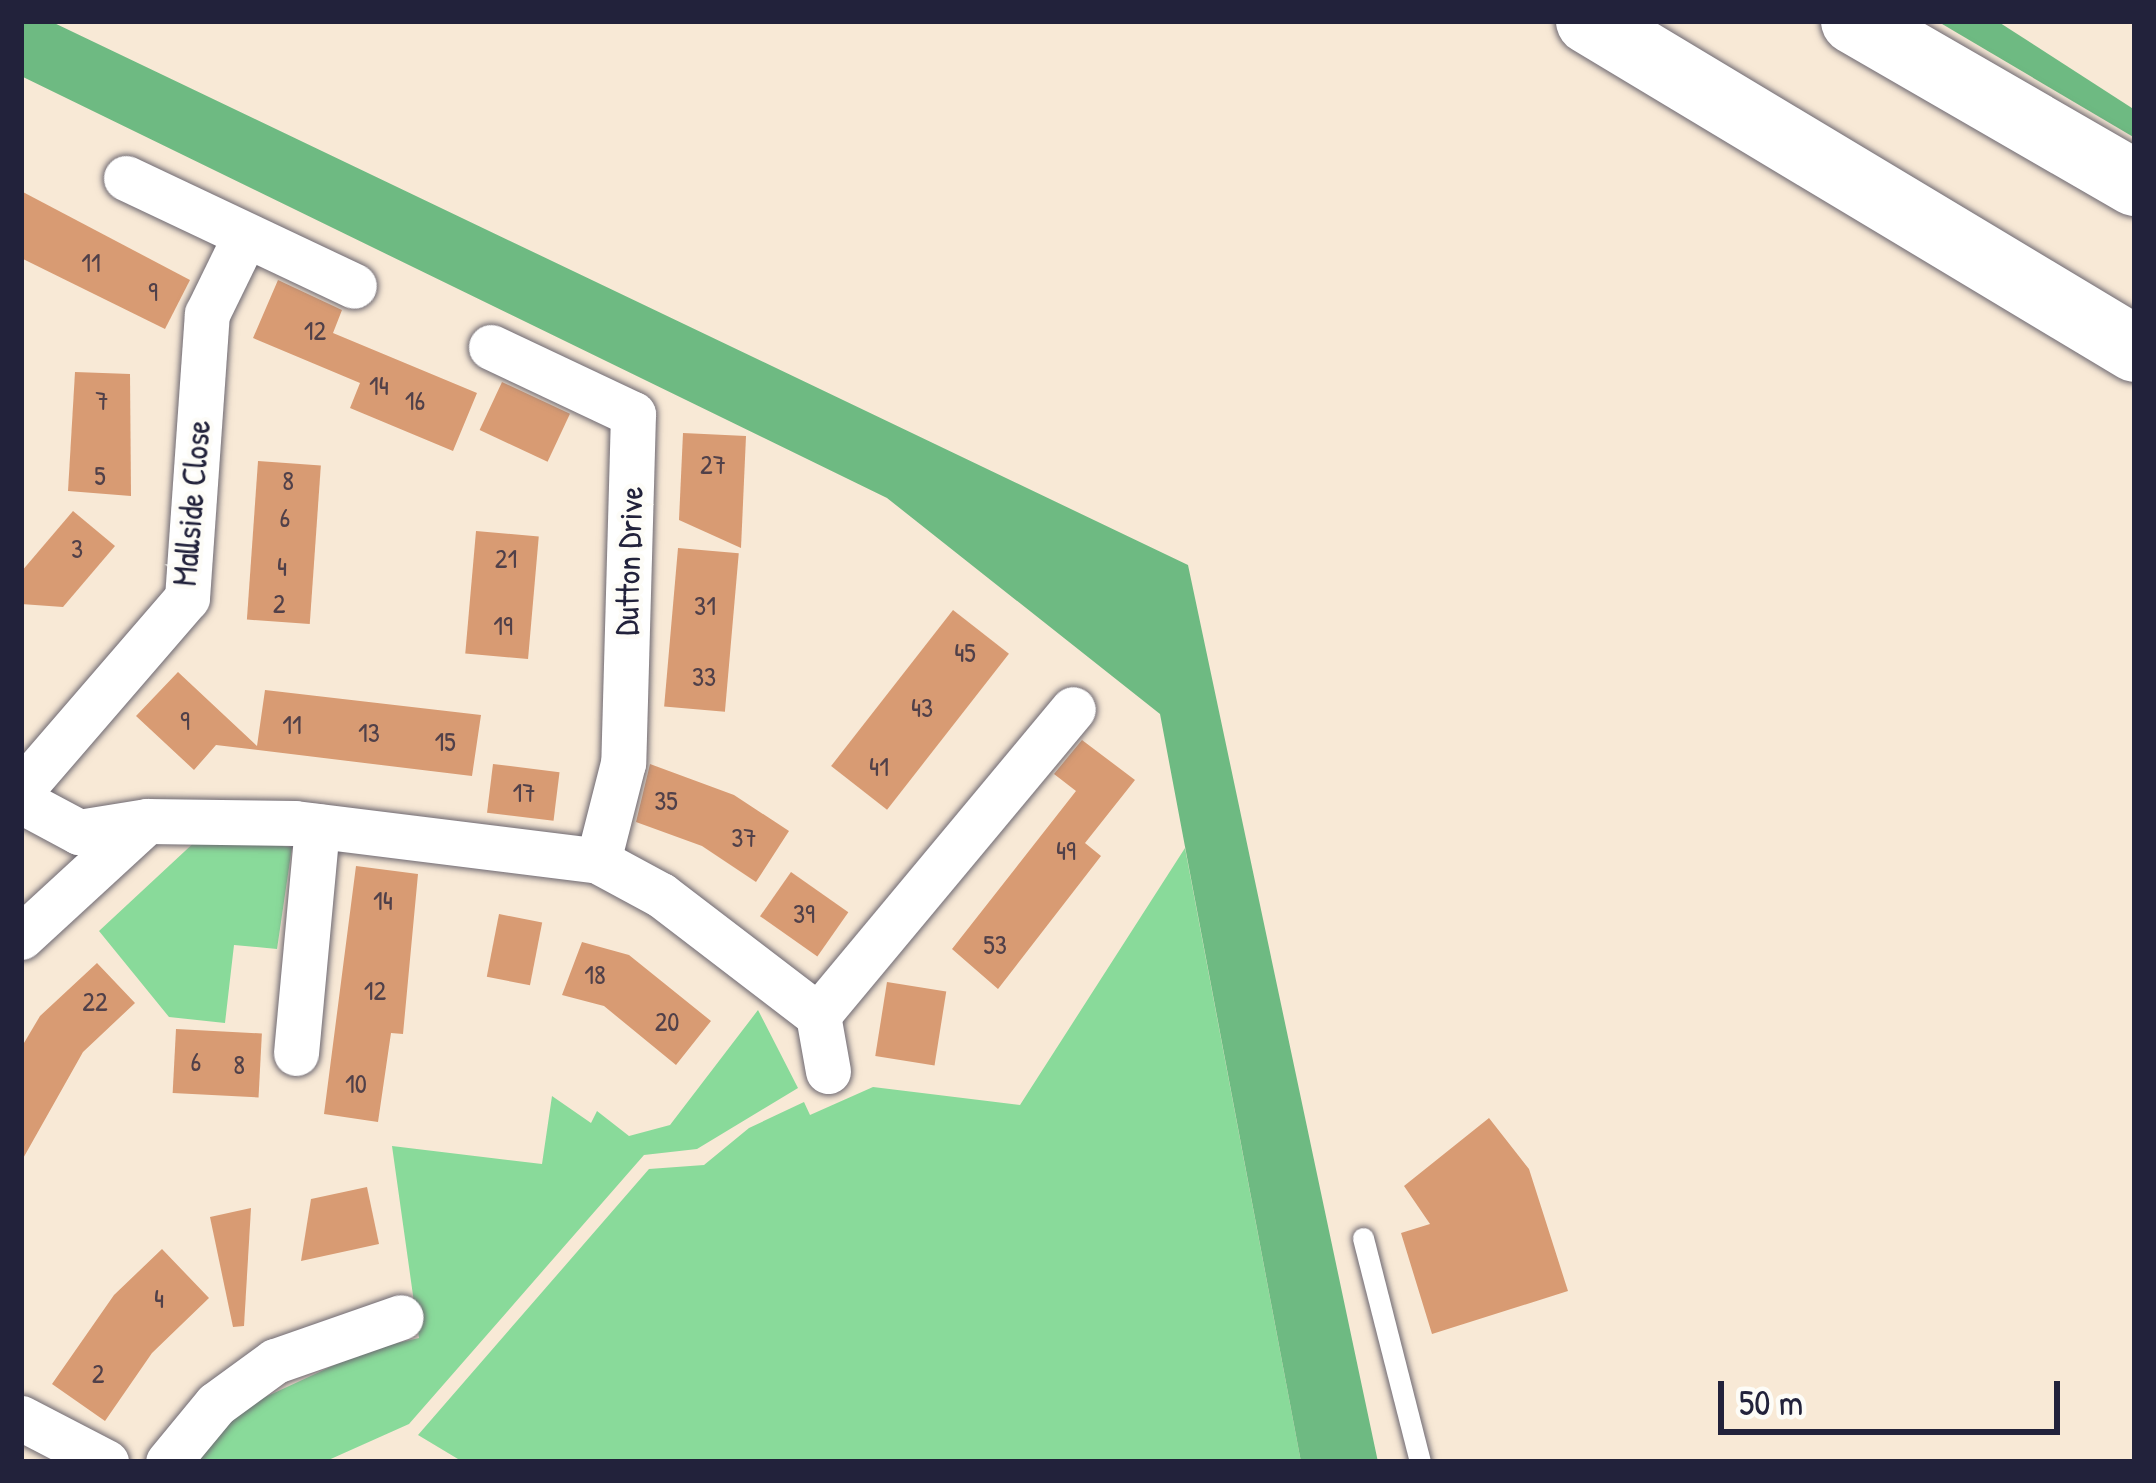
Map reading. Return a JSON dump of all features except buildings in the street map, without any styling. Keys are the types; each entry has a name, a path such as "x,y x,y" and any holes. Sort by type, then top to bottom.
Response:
{"highway":[{"path":"1589,21 2135,349"},
{"path":"1854,21 2135,183"}],"street":[{"path":"126,178 354,286"},
{"name":"Mallside Close","path":"21,790 187,598 207,314 245,236"},
{"name":"Dutton Drive","path":"491,347 633,414 622,763 598,861"},
{"path":"818,1015 1073,709"},
{"path":"21,801 79,832 147,821 316,826 598,861 662,895 818,1015 828,1071"},
{"path":"21,937 147,821"},
{"path":"296,1053 316,826"},
{"path":"21,922 79,832"},
{"path":"168,1462 216,1405 275,1361 401,1317"},
{"path":"21,1418 106,1462"}],"lane":[{"path":"1363,1238 1420,1462"}],"green space":[{"path":"21,21 50,21 1188,565 1378,1462 1301,1462 1160,714 887,498 21,76"},
{"path":"1937,21 1997,21 2135,110 2135,138"},
{"path":"199,838 292,847 277,949 234,945 225,1023 169,1017 99,931"},
{"path":"1185,848 1301,1462 463,1462 418,1435 649,1169 704,1165 749,1128 804,1102 810,1115 873,1087 1020,1105"},
{"path":"758,1010 798,1088 697,1149 644,1155 409,1424 324,1462 194,1462 218,1429 261,1399 367,1350 419,1338 392,1146 542,1164 552,1096 591,1123 597,1111 629,1136 670,1125"}]}
